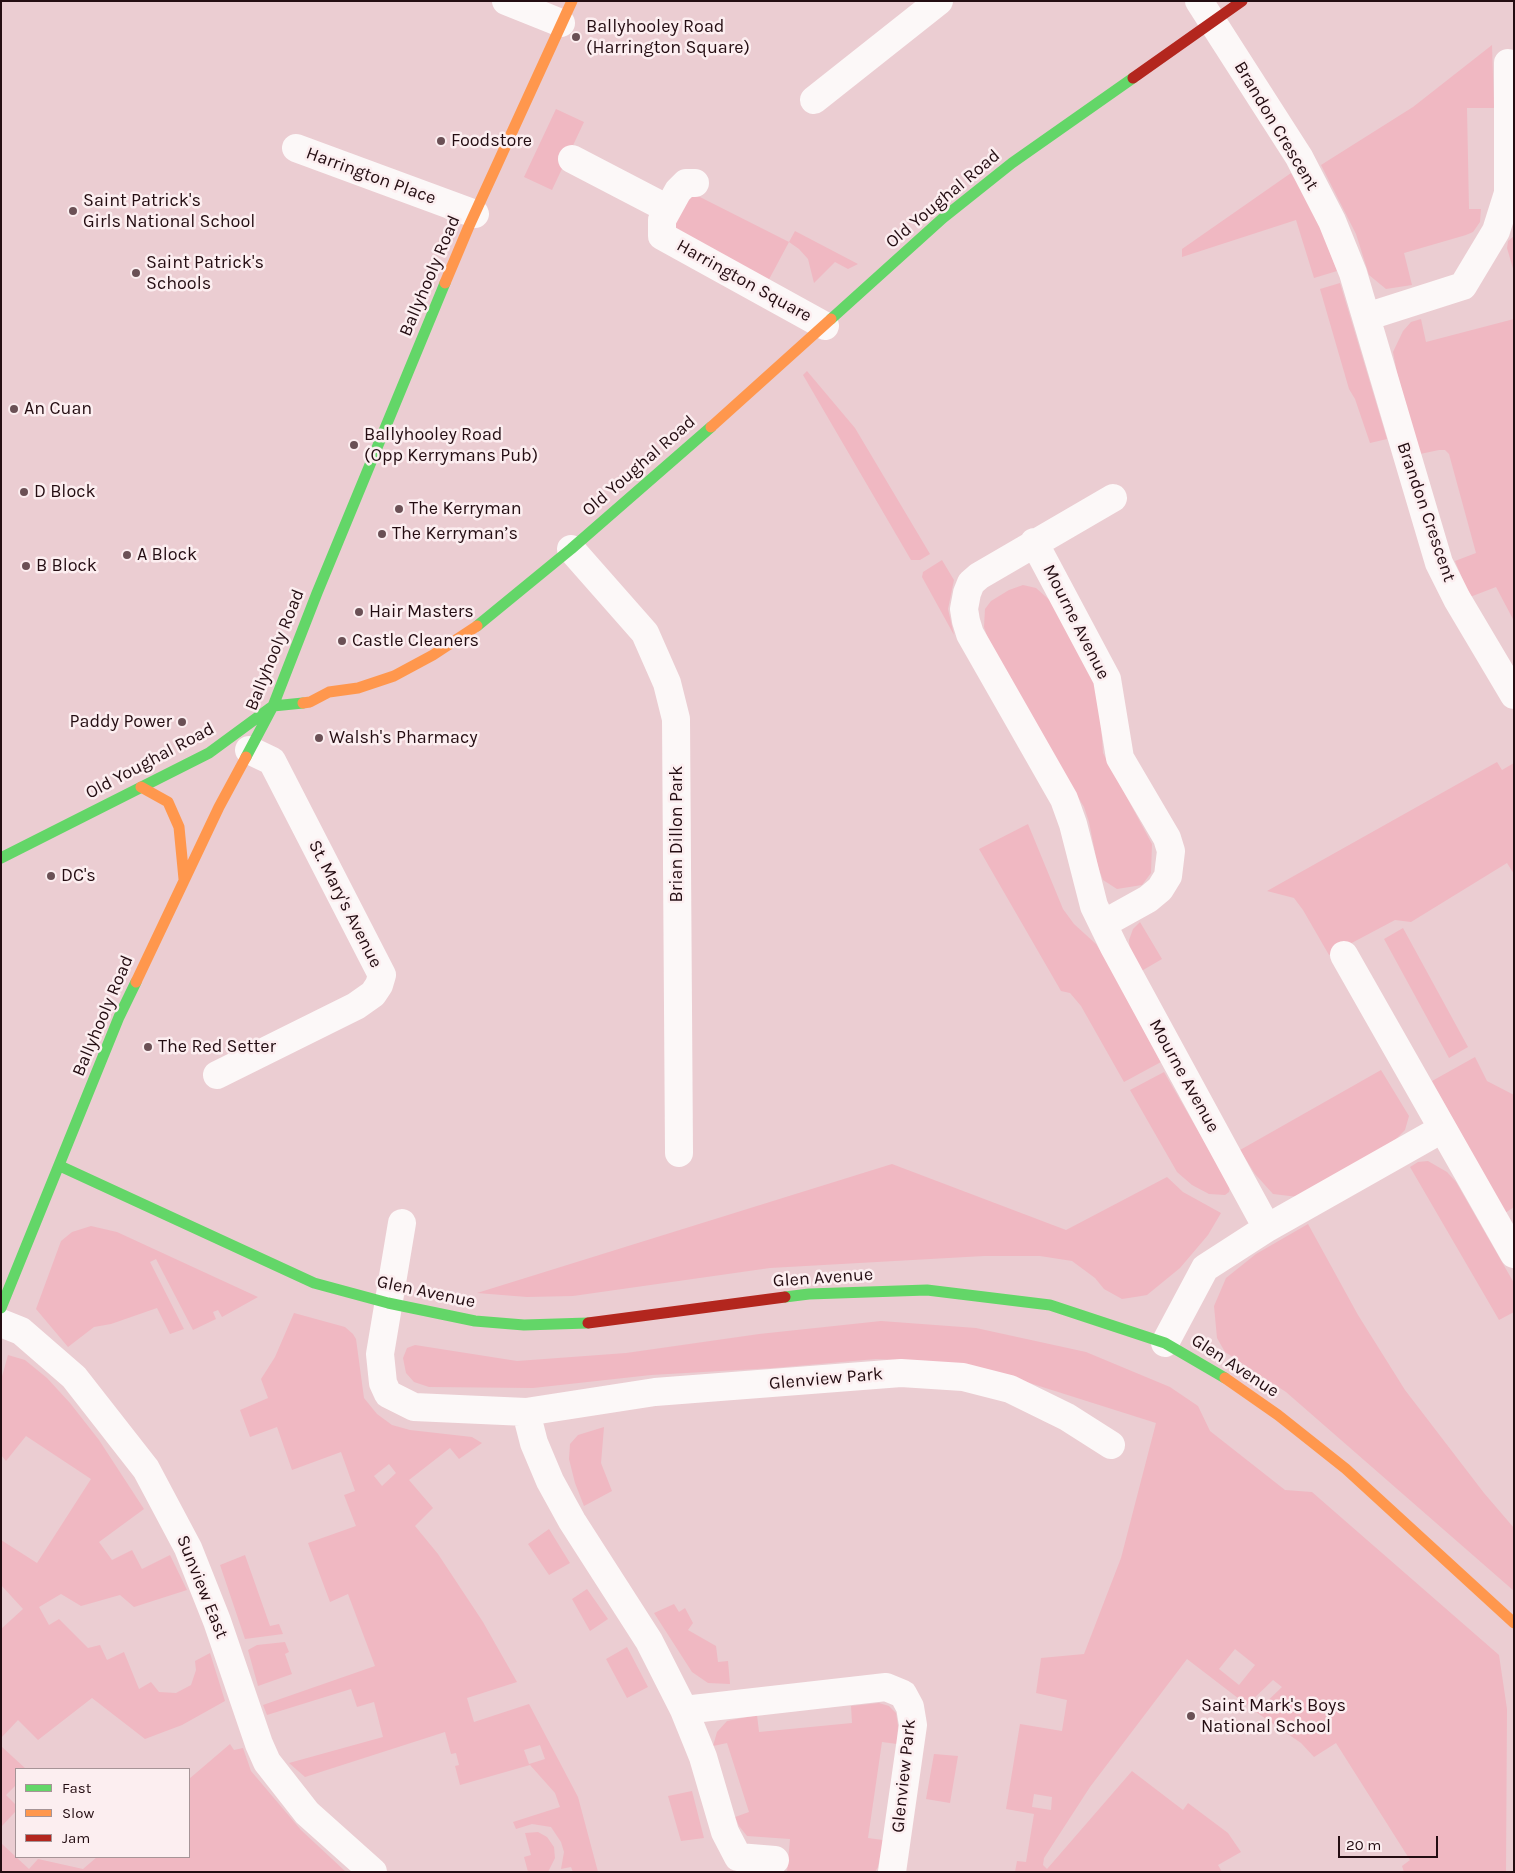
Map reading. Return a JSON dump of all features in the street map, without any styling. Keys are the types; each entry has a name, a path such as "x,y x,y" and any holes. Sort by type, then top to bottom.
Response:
{"street":[{"path":"506,1 566,12"},
{"path":"814,100 939,1"},
{"name":"Old Youghal Road","path":"1,858 209,753 273,706 310,702 329,692 358,688 394,676 433,655 473,628 571,549 824,326 943,218 1205,12 1242,1"},
{"name":"Ballyhooly Road","path":"1,1308 119,1017 184,881 273,706 317,593 475,214 566,12"},
{"name":"Brandon Crescent","path":"1205,12 1299,157 1332,221 1353,273 1439,562 1457,599 1514,695"},
{"path":"1366,317 1463,286 1496,232 1508,193 1508,63"},
{"name":"Harrington Place","path":"296,148 475,214"},
{"path":"572,159 668,209"},
{"name":"Harrington Square","path":"695,183 686,183 678,191 662,220 662,236 824,326"},
{"name":"Mourne Avenue","path":"1113,498 1034,542 979,576 971,583 964,609 966,621 970,634 1064,799 1073,824 1094,906 1266,1228"},
{"name":"Mourne Avenue","path":"1034,542 1107,678 1120,758 1167,838 1171,851 1168,876 1160,889 1148,900 1103,924"},
{"name":"Brian Dillon Park","path":"571,549 644,633 667,683 676,718 679,1153"},
{"name":"St. Mary's Avenue","path":"217,1075 356,1006 373,994 379,985 382,975 272,761 249,750"},
{"path":"141,787 168,802 179,827 184,881"},
{"path":"1344,955 1514,1254"},
{"path":"1165,1343 1205,1268 1266,1228 1442,1129"},
{"name":"Glen Avenue","path":"60,1166 273,1266 314,1283 388,1303 475,1322 572,1325 809,1294 927,1290 1050,1305 1165,1343 1213,1369 1278,1414 1346,1469 1514,1623"},
{"name":"Glenview Park","path":"402,1224 380,1354 383,1383 388,1394 414,1407 526,1412 655,1392 901,1373 963,1377 1010,1389 1066,1417 1111,1446"},
{"name":"Sunview East","path":"1,1323 21,1331 74,1377 146,1469 188,1548 217,1621 259,1744 267,1762 307,1813 373,1872"},
{"path":"526,1412 534,1443 550,1481 572,1521 650,1641 684,1710 703,1757 725,1832 738,1857 775,1860"},
{"name":"Glenview Park","path":"684,1710 886,1687 903,1694 910,1707 913,1725 892,1872"}],"shaded area":[{"path":"1492,45 1494,108 1467,108 1469,209 1481,209 1480,222 1473,232 1466,235 1404,253 1412,285 1386,289 1369,275 1356,234 1321,165 1413,107"},
{"path":"556,109 584,122 552,190 524,177"},
{"path":"1291,173 1316,214 1337,271 1314,278 1296,220 1182,257 1182,249"},
{"path":"694,194 789,242 766,285 671,227 689,197"},
{"path":"795,231 858,264 848,269 835,262 814,283 808,259 789,242"},
{"path":"1514,236 1514,272 1507,248 1508,241"},
{"path":"1340,283 1387,439 1370,443 1355,399 1349,389 1320,289"},
{"path":"1421,319 1426,342 1514,319 1514,621 1496,587 1470,597 1455,561 1476,553 1449,454 1445,450 1439,450 1420,454 1397,373 1393,352 1403,331 1411,322"},
{"path":"807,371 855,428 930,554 920,560 911,560 803,375"},
{"path":"942,560 954,580 948,609 954,635 922,577 923,572"},
{"path":"1023,585 1036,588 1053,603 1098,683 1103,753 1152,844 1151,873 1142,885 1117,889 1103,880 1098,867 1084,807 999,666 988,639 984,627 985,609 991,601 1009,590"},
{"path":"1497,762 1502,770 1514,763 1514,874 1507,863 1411,922 1395,920 1329,955 1294,898 1267,891"},
{"path":"1028,824 1063,909 1074,924 1096,944 1105,958 1161,1062 1124,1082 1081,1006 1070,993 1061,991 979,849"},
{"path":"1140,922 1162,959 1138,973 1130,954 1129,940 1133,929"},
{"path":"1403,928 1468,1047 1449,1058 1384,939"},
{"path":"1475,1057 1487,1081 1514,1095 1514,1207 1505,1213 1432,1081"},
{"path":"1381,1070 1409,1116 1405,1130 1396,1139 1360,1162 1298,1197 1273,1194 1255,1174 1240,1150"},
{"path":"1164,1072 1230,1186 1229,1192 1225,1195 1209,1194 1192,1185 1177,1172 1130,1090"},
{"path":"1428,1161 1447,1172 1456,1182 1514,1283 1514,1312 1499,1320 1410,1167 1418,1162"},
{"path":"892,1164 1066,1230 1167,1177 1183,1192 1221,1213 1208,1235 1180,1268 1147,1295 1122,1299 1104,1289 1095,1278 1072,1261 1040,1256 984,1256 770,1268 573,1296 527,1297 477,1293"},
{"path":"1308,1224 1358,1315 1405,1390 1484,1493 1514,1528 1514,1591 1286,1392 1225,1352 1217,1338 1214,1306 1226,1278 1256,1254"},
{"path":"91,1226 117,1232 258,1297 222,1317 218,1310 213,1312 216,1319 193,1330 156,1259 150,1262 184,1329 170,1334 157,1308 111,1324 94,1327 68,1347 36,1309 61,1241 72,1232"},
{"path":"294,1313 345,1327 356,1339 364,1398 377,1414 392,1425 410,1430 472,1437 482,1443 459,1459 450,1448 409,1480 433,1508 415,1526 438,1554 483,1622 517,1682 467,1698 474,1722 529,1704 578,1797 598,1872 573,1872 571,1867 561,1869 564,1852 561,1842 551,1827 532,1824 516,1829 513,1822 560,1807 555,1793 530,1765 460,1785 455,1766 459,1765 456,1753 451,1754 445,1732 305,1777 289,1763 383,1737 374,1702 357,1707 351,1689 267,1715 263,1705 375,1666 348,1594 330,1602 308,1543 356,1526 344,1495 355,1491 341,1452 292,1470 277,1427 250,1437 240,1410 268,1398 261,1379 275,1357","holes":["389,1464 396,1473 382,1486 374,1476","540,1745 545,1759 529,1764 524,1750"]},
{"path":"881,1321 976,1328 1086,1352 1170,1387 1198,1406 1210,1431 1285,1490 1312,1492 1499,1655 1507,1709 1506,1872 1404,1872 1402,1866 1410,1860 1336,1743 1314,1757 1301,1743 1256,1712 1282,1687 1273,1680 1247,1705 1187,1659 1090,1787 1044,1858 1043,1865 1047,1869 1132,1771 1183,1810 1188,1803 1228,1833 1241,1852 1218,1865 1222,1872 1015,1872 1017,1861 1026,1862 1034,1814 1006,1809 1020,1724 1062,1731 1067,1700 1036,1693 1041,1658 1084,1654 1121,1558 1156,1423 995,1372 927,1361 876,1359 773,1368 651,1375 533,1388 429,1387 414,1382 406,1373 403,1358 407,1348 415,1345 517,1361 626,1353 759,1334","holes":["1235,1649 1255,1665 1239,1685 1219,1669","1034,1794 1052,1797 1051,1810 1032,1807"]},
{"path":"8,1355 25,1360 47,1378 70,1403 99,1440 144,1509 99,1542 112,1560 132,1550 142,1569 170,1555 187,1590 134,1607 120,1595 81,1606 61,1594 39,1607 49,1625 59,1619 88,1648 100,1645 107,1660 124,1652 139,1689 151,1682 159,1692 176,1693 191,1685 196,1670 195,1661 210,1653 225,1701 182,1725 145,1739 92,1698 38,1740 18,1720 1,1738 1,1629 23,1609 1,1585 1,1540 37,1563 91,1479 26,1436 6,1461 1,1455 1,1380"},
{"path":"604,1427 601,1463 612,1491 584,1506 575,1483 569,1459 570,1444 578,1435"},
{"path":"549,1529 570,1563 549,1575 528,1544"},
{"path":"245,1555 270,1626 279,1624 283,1634 245,1639 220,1565"},
{"path":"587,1589 608,1619 590,1631 572,1599"},
{"path":"674,1604 679,1612 685,1608 693,1623 688,1630 716,1646 718,1662 728,1661 730,1684 708,1683 692,1672 654,1613"},
{"path":"285,1642 289,1652 285,1654 292,1674 258,1686 248,1650 257,1645"},
{"path":"627,1647 648,1687 627,1698 606,1659"},
{"path":"879,1703 889,1706 896,1713 898,1726 897,1744 882,1742 868,1838 883,1840 878,1867 875,1872 787,1872 790,1839 747,1836 739,1826 735,1817 749,1812 727,1743 713,1746 717,1732 727,1721 757,1715 759,1732 852,1723 851,1706"},
{"path":"230,1744 234,1750 243,1748 251,1771 301,1830 346,1872 1,1872 1,1843 29,1869 38,1859 83,1869 96,1858 190,1858 190,1778"},
{"path":"1,1746 25,1768 15,1768 15,1786 6,1795 15,1804 15,1812 1,1827"},
{"path":"934,1754 958,1756 950,1803 926,1799"},
{"path":"692,1791 704,1838 681,1841 668,1796"},
{"path":"538,1832 547,1837 554,1847 555,1858 548,1872 528,1872 524,1857 531,1855 525,1833"}],"traffic: fast":[{"path":"831,319 943,218 1012,163 1133,78"},
{"path":"246,757 273,706 317,593 445,283"},
{"path":"477,626 571,549 711,427"},
{"path":"1,858 209,753 273,706 303,703"},
{"path":"1,1308 119,1017 136,982"},
{"path":"60,1166 314,1283 388,1303 475,1321 524,1325 588,1323"},
{"path":"785,1297 809,1294 927,1290 1050,1305 1165,1343 1225,1378"}],"traffic: slow":[{"path":"445,283 469,226 572,1"},
{"path":"711,427 831,319"},
{"path":"303,703 310,702 329,692 358,688 394,676 433,655 477,626"},
{"path":"136,982 219,807 246,757"},
{"path":"141,787 168,802 179,827 184,879"},
{"path":"1225,1378 1278,1415 1346,1469 1514,1623"}],"traffic: jam":[{"path":"1133,78 1242,1"},
{"path":"588,1323 785,1297"}],"place":[{"name":"Ballyhooley Road (Harrington Square)","path":"576,37"},
{"name":"Foodstore","path":"441,141"},
{"name":"Saint Patrick's Girls National School","path":"73,211"},
{"name":"Saint Patrick's Schools","path":"136,273"},
{"name":"An Cuan","path":"14,409"},
{"name":"Ballyhooley Road (Opp Kerrymans Pub)","path":"354,445"},
{"name":"D Block","path":"24,492"},
{"name":"The Kerryman","path":"399,509"},
{"name":"The Kerryman’s","path":"382,534"},
{"name":"A Block","path":"127,555"},
{"name":"B Block","path":"26,566"},
{"name":"Hair Masters","path":"359,612"},
{"name":"Castle Cleaners","path":"342,641"},
{"name":"Paddy Power","path":"182,722"},
{"name":"Walsh's Pharmacy","path":"319,738"},
{"name":"DC's","path":"51,876"},
{"name":"The Red Setter","path":"148,1047"},
{"name":"Saint Mark's Boys National School","path":"1191,1716"}]}
